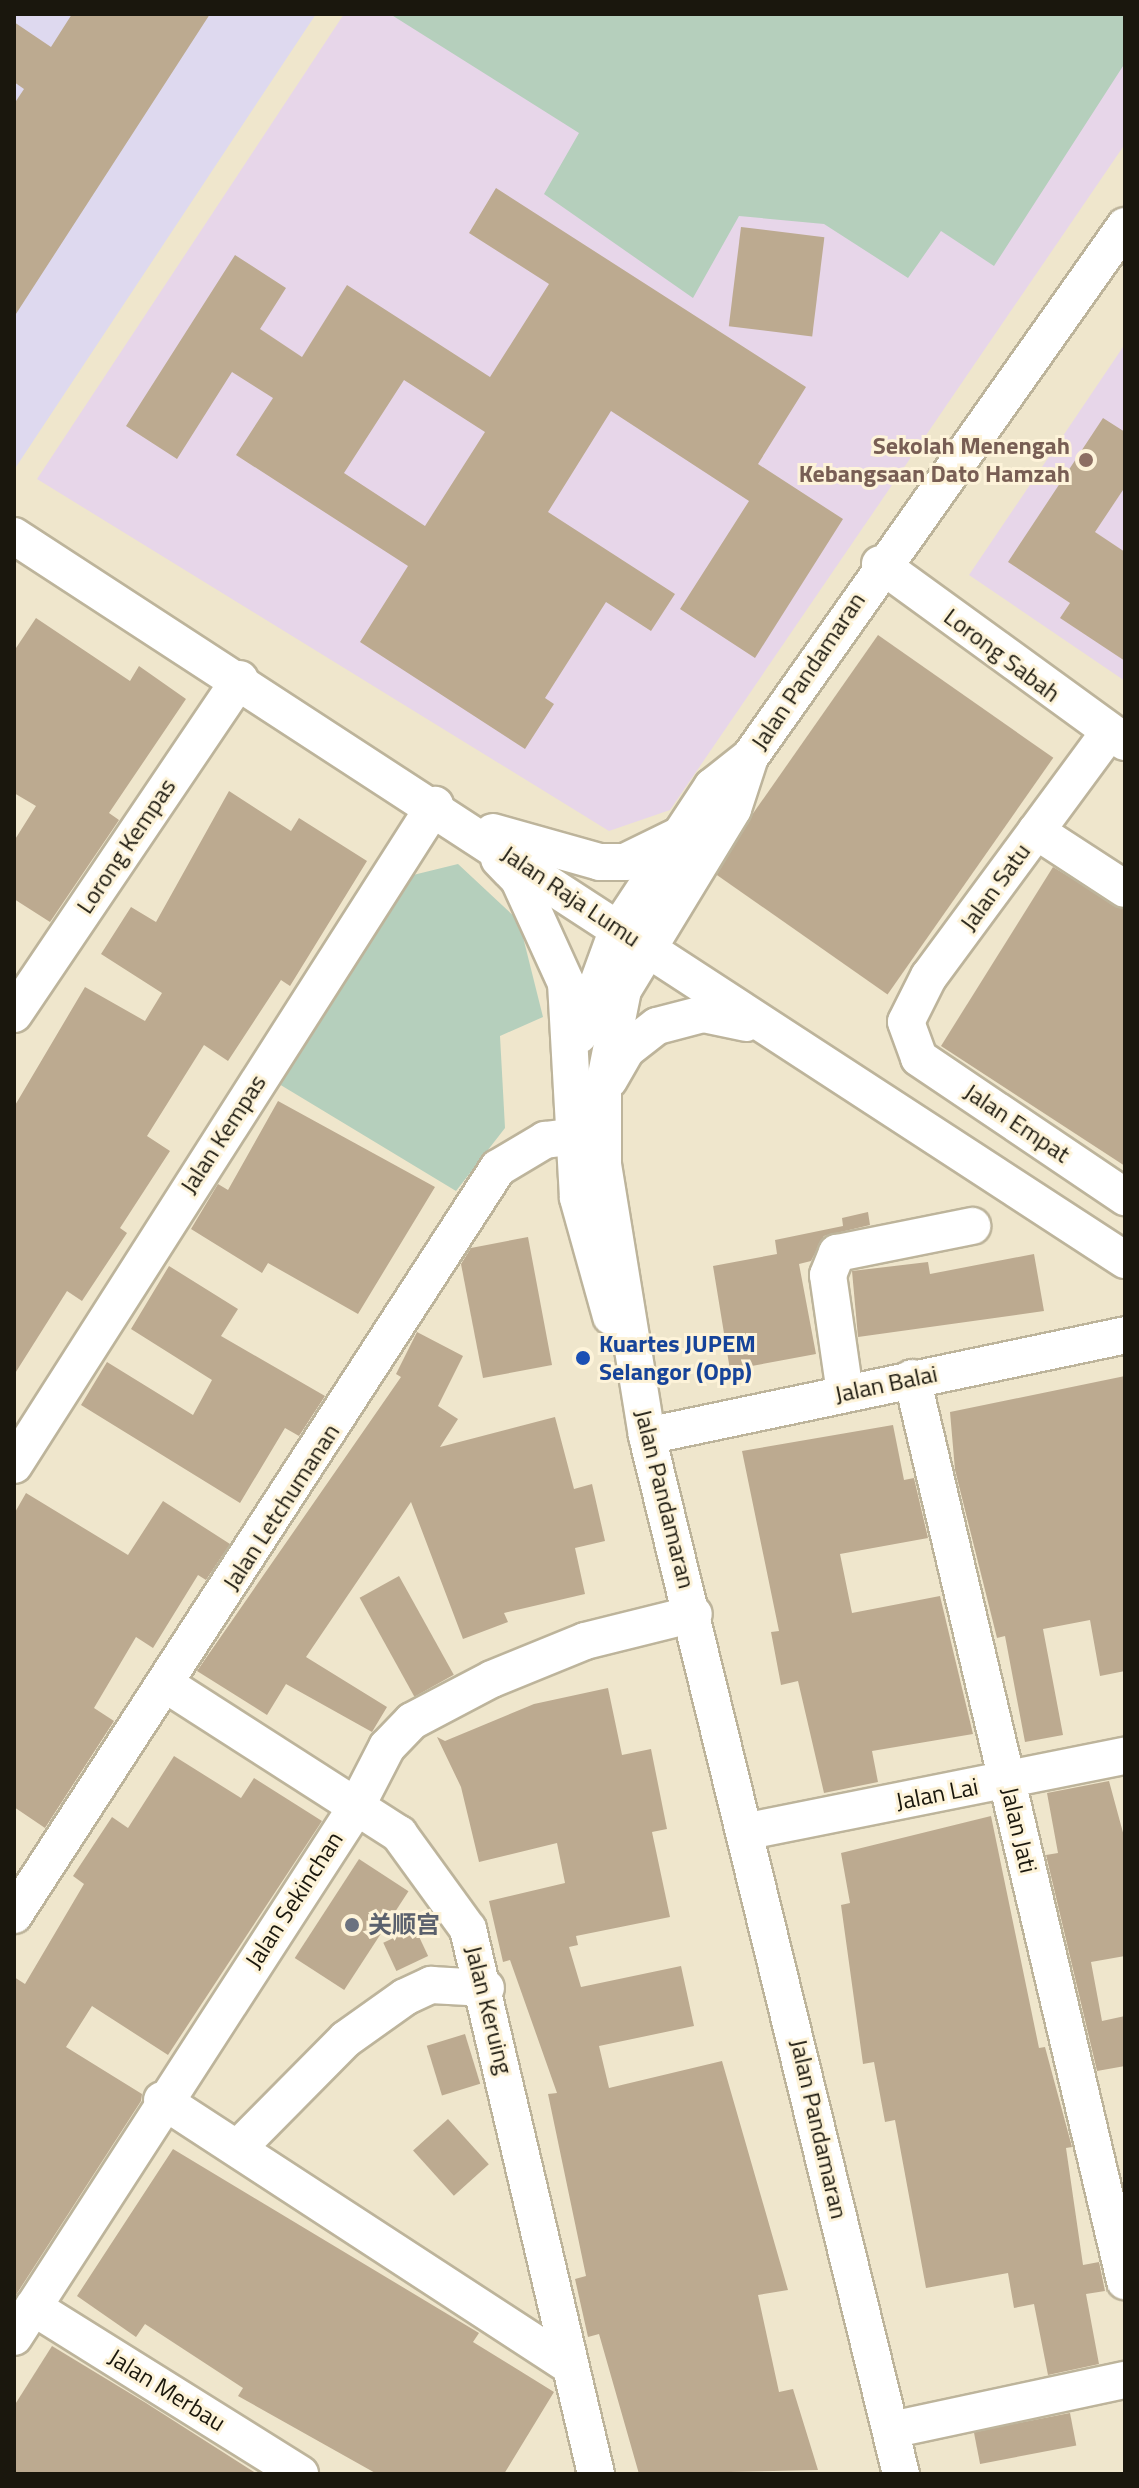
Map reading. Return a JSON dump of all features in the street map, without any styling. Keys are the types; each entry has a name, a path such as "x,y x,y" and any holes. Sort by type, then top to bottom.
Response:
{"street":[{"name":"Jalan Pandamaran","path":"901,2474 748,1831 647,1436 587,1133 603,1090 631,938 733,809 750,757 880,564 1125,226"},
{"name":"Jalan Raja Lumu","path":"18,547 240,679 450,815 770,1032 1125,1260"},
{"name":"Lorong Sabah","path":"880,564 1116,739"},
{"name":"Lorong Kempas","path":"14,1014 240,679"},
{"name":"Jalan Satu","path":"910,1048 912,1002 1036,831 1116,739"},
{"path":"568,1084 585,1008 631,938 682,834 712,787 750,757"},
{"path":"450,815 600,862 625,862 682,834"},
{"path":"450,815 519,880 558,959 566,983 568,1084 587,1133"},
{"name":"Jalan Kempas","path":"14,1465 450,815"},
{"path":"1036,831 1125,889"},
{"path":"603,1090 626,1050 677,1019 703,1014 770,1032"},
{"name":"Jalan Empat","path":"910,1048 1125,1197"},
{"name":"Jalan Letchumanan","path":"14,1915 167,1685 461,1218 507,1157 587,1133"},
{"path":"845,1393 828,1275 837,1253 972,1226"},
{"name":"Jalan Balai","path":"647,1436 1125,1335"},
{"name":"Jalan Jati","path":"912,1378 1125,2281"},
{"name":"Jalan Sekinchan","path":"14,2337 162,2100 355,1809 387,1747 412,1721 585,1641 694,1614"},
{"name":"Jalan Keruing","path":"167,1685 355,1809 399,1834 427,1864 468,1929 486,1988 596,2474"},
{"name":"Jalan Lai","path":"748,1831 1125,1756"},
{"path":"241,2145 346,2039 405,1997 431,1985 486,1988"},
{"path":"162,2100 241,2145 569,2365"},
{"name":"Jalan Merbau","path":"33,2307 300,2474"},
{"path":"891,2430 1125,2380"}],"shaded area":[{"path":"14,14 316,14 14,470"},
{"path":"344,14 1125,14 1125,144 670,810 609,831 37,479"},
{"name":"Sekolah Menengah Kebangsaan Dato Hamzah","path":"1125,344 1125,681 969,575"}],"green space":[{"path":"390,14 1125,14 1125,63 994,266 941,231 908,278 824,224 739,216 693,298 544,194 579,133"},
{"path":"458,864 519,921 543,1017 500,1036 505,1128 456,1191 279,1084 409,876"}],"building":[{"path":"72,14 210,14 14,317 14,104 24,89 14,82 14,22 51,47"},
{"path":"496,188 806,387 758,464 843,519 755,658 680,609 749,501 611,411 548,512 675,594 651,631 606,602 545,698 554,704 525,749 360,642 408,566 236,455 273,398 232,372 177,459 126,426 235,255 286,288 260,329 302,357 347,285 490,377 549,284 469,233","holes":["404,380 485,432 425,526 344,473"]},
{"path":"741,227 824,237 812,336 729,326"},
{"path":"1103,418 1125,432 1125,487 1095,532 1125,552 1125,661 1060,618 1070,603 1008,562"},
{"path":"36,618 130,681 139,666 186,699 109,813 119,820 50,922 14,899 14,841 36,806 14,793 14,651"},
{"path":"878,635 1053,758 888,994 712,872"},
{"path":"229,791 291,831 299,818 367,861 290,986 281,980 228,1061 204,1045 147,1136 170,1151 120,1228 127,1233 82,1301 67,1291 14,1375 14,1107 85,987 145,1021 162,993 101,954 131,907 156,922"},
{"path":"1053,867 1125,910 1125,1166 941,1046"},
{"path":"278,1101 435,1187 358,1314 268,1263 262,1273 191,1229 218,1184 228,1190"},
{"path":"868,1212 870,1225 824,1236 811,1261 799,1264 816,1354 730,1370 713,1266 777,1254 775,1240 843,1226 842,1218"},
{"path":"528,1237 552,1365 483,1378 461,1264 471,1248"},
{"path":"1034,1254 1044,1311 858,1337 852,1271 928,1262 930,1274"},
{"path":"169,1266 238,1309 221,1336 325,1396 299,1436 285,1428 240,1503 81,1405 107,1362 193,1415 212,1380 131,1329"},
{"path":"417,1332 463,1356 438,1406 458,1419 440,1447 555,1417 574,1489 592,1484 605,1541 575,1548 585,1594 504,1613 508,1622 463,1639 411,1502 306,1657 387,1707 372,1732 286,1684 267,1715 197,1671 401,1377 396,1374"},
{"path":"1125,1376 1125,1671 1100,1676 1090,1620 1043,1629 1063,1735 1025,1742 1005,1636 997,1638 955,1470 950,1412"},
{"path":"893,1425 904,1480 914,1478 928,1538 840,1554 852,1613 940,1596 973,1734 872,1751 878,1782 824,1793 798,1681 781,1685 771,1632 779,1631 742,1451"},
{"path":"26,1493 128,1555 163,1501 230,1544 206,1580 198,1575 153,1648 136,1637 94,1708 114,1721 45,1828 14,1807 14,1514"},
{"path":"399,1576 454,1675 414,1697 360,1598"},
{"path":"608,1688 622,1755 651,1749 667,1829 652,1832 670,1917 576,1936 578,1945 569,1947 581,1987 681,1966 694,2026 599,2046 609,2088 722,2061 788,2290 758,2295 779,2392 793,2389 818,2470 639,2474 599,2334 588,2337 575,2279 586,2276 548,2094 557,2093 510,1960 503,1962 489,1901 565,1883 557,1843 479,1862 461,1787 437,1737 445,1741 534,1704"},
{"path":"174,1756 241,1798 254,1778 322,1821 168,2055 92,2006 66,2047 142,2094 141,2101 14,2298 14,1977 25,1984 84,1884 73,1876 112,1817 128,1828"},
{"path":"1109,1781 1125,1840 1125,1956 1091,1962 1102,2021 1125,2016 1125,2066 1097,2071 1046,1855 1058,1853 1047,1793"},
{"path":"991,1816 1039,2048 1045,2047 1072,2147 1066,2148 1083,2265 1099,2262 1105,2291 1086,2294 1099,2364 1048,2375 1034,2304 1014,2308 1008,2273 926,2288 895,2120 885,2122 874,2062 863,2064 841,1905 850,1903 841,1853"},
{"name":"关顺宫","path":"359,1859 408,1891 344,1990 295,1958"},
{"path":"415,1928 428,1956 396,1971 383,1943"},
{"path":"465,2034 480,2084 442,2095 427,2046"},
{"path":"448,2119 489,2164 454,2196 413,2150"},
{"path":"173,2149 479,2333 473,2342 554,2392 504,2474 377,2474 238,2396 243,2388 145,2324 136,2337 77,2296"},
{"path":"52,2346 257,2474 14,2474 14,2406"},
{"path":"1070,2413 1076,2445 980,2464 974,2432"}],"place":[{"name":"Sekolah Menengah Kebangsaan Dato Hamzah","path":"1086,460"},
{"name":"Kuartes JUPEM Selangor (Opp)","path":"583,1358"},
{"name":"关顺宫","path":"352,1925"}]}
